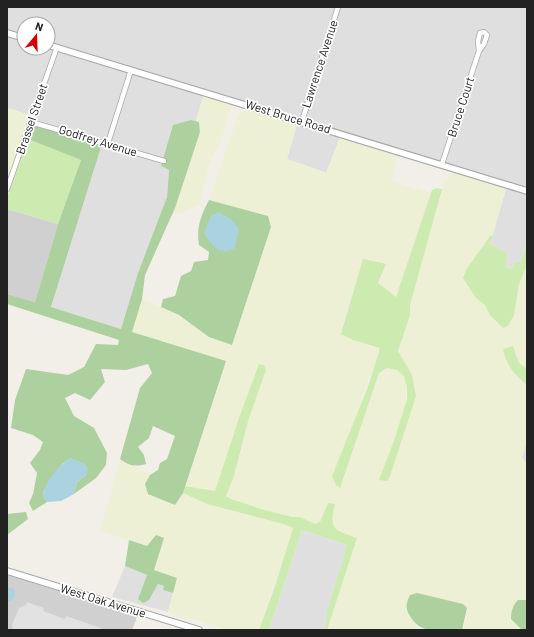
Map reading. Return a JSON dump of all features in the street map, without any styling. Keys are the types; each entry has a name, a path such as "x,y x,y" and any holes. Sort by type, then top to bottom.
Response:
{"street":[{"name":"Lawrence Avenue","path":"302,121 338,7"},
{"name":"West Bruce Road","path":"57,48 302,121 527,191"},
{"name":"Brassel Street","path":"7,189 57,48"},
{"name":"Bruce Court","path":"442,164 479,50"},
{"path":"108,143 131,70"},
{"name":"Godfrey Avenue","path":"31,122 108,143 164,161"},
{"name":"West Oak Avenue","path":"7,571 199,630"}],"shaded area":[{"path":"7,7 335,7 300,118 56,44 56,16 16,16 16,33 7,30"},
{"path":"339,7 527,7 527,187 304,119"},
{"path":"7,35 16,38 16,56 56,56 56,49 204,94 182,168 161,166 169,170 167,197 138,273 121,329 51,307 102,144 28,122 30,115 7,108"},
{"path":"297,124 340,137 327,173 287,159"},
{"path":"506,189 527,195 527,244 521,261 511,269 505,267 508,260 490,244"},
{"path":"7,209 58,224 35,302 7,294"},
{"path":"527,440 527,464 522,458"},
{"path":"302,530 347,545 327,611 325,630 269,630"},
{"path":"125,566 147,575 138,599 149,600 158,584 164,586 163,590 173,593 168,612 112,597"},
{"path":"7,575 138,615 132,630 7,630"},
{"path":"27,602 44,608 43,611 65,619 66,616 101,628 100,630 13,630 12,625 19,608 26,605"}],"green space":[{"path":"203,96 232,105 220,144 209,165 199,205 180,214 173,213 200,132 199,122 196,121"},
{"path":"7,108 30,115 7,182"},
{"path":"249,109 297,124 287,159 326,173 340,137 398,156 391,181 431,193 396,297 377,283 384,273 363,259 341,334 353,340 380,348 353,424 340,488 379,373 387,368 397,370 404,376 407,387 405,412 395,438 393,461 402,438 416,391 412,375 400,356 399,344 410,315 410,305 443,183 456,172 506,189 490,244 507,253 508,260 505,267 511,269 515,263 521,261 527,244 527,369 519,363 513,346 503,349 516,375 527,385 527,440 522,458 527,464 527,600 518,600 522,630 462,630 467,616 407,610 415,625 423,630 327,630 356,538 340,532 334,527 328,503 320,522 315,524 300,517 292,517 261,509 226,496 233,479 249,418 266,370 254,376 215,492 184,486 202,434 132,332 142,299 179,315 209,337 268,216 209,200 238,115"},
{"path":"191,120 199,122 200,132 175,208 145,275 142,299 132,332 226,361 183,493 175,505 148,494 145,484 150,475 158,470 160,463 167,459 175,436 153,426 149,438 138,447 144,455 146,464 132,465 120,459 140,388 152,373 148,364 126,370 101,369 105,382 90,400 75,393 65,398 74,416 94,428 107,453 106,465 96,478 74,494 77,482 86,475 71,458 62,464 44,490 43,495 47,502 33,511 29,503 33,494 37,473 30,463 40,450 43,442 33,435 11,428 15,400 26,369 68,375 84,367 96,344 118,345 119,340 7,304 7,294 35,302 58,224 81,160 28,139 33,124 102,144 51,307 121,329 138,273 167,197 169,170 161,166 173,125"},
{"path":"28,139 81,160 58,224 7,209 7,197"},
{"path":"437,188 442,189 410,305 410,315 398,351 412,375 416,396 390,476 387,481 379,480 395,438 407,399 407,387 404,376 397,370 387,368 379,373 340,488 336,485 332,476 369,384 380,348 353,340 341,334 363,259 386,264 378,283 396,297 432,190"},
{"path":"209,200 268,216 271,227 232,345 209,337 179,315 161,307 163,299 175,296 181,276 191,271 194,262 208,260 209,252 199,245 198,233 202,216"},
{"path":"493,235 490,244 507,253 508,260 505,267 511,269 515,263 521,261 527,244 527,264 519,284 514,315 508,326 503,328 490,315 485,305 476,298 463,278 466,270 490,236"},
{"path":"513,346 519,363 527,369 527,385 512,369 504,355 503,349"},
{"path":"259,364 264,365 266,370 249,418 233,479 226,496 261,509 292,517 300,517 315,524 320,522 328,503 335,504 333,524 343,533 357,538 327,630 325,630 327,611 347,545 302,530 269,630 259,630 274,589 293,528 284,524 207,504 183,493 184,486 215,491 240,415"},
{"path":"120,459 126,464 137,467 150,475 145,484 175,505 183,493 207,504 285,524 293,528 259,630 226,630 168,612 177,578 154,570 147,546 100,531"},
{"path":"26,512 28,519 7,535 7,514"},
{"path":"156,535 164,538 154,570 177,578 173,593 163,590 164,586 158,584 149,600 143,603 138,599 147,575 125,566 129,540 147,546"},
{"path":"417,593 463,604 467,608 462,630 439,631 420,627 407,610 410,595"},
{"path":"518,600 527,600 527,630 522,630 511,619 511,613"}],"water":[{"path":"219,212 232,220 239,229 235,248 230,250 225,251 216,248 204,233 211,216"},
{"path":"71,458 85,464 88,469 86,475 77,482 74,494 61,501 47,502 43,495 47,484 57,469"},
{"path":"7,587 14,589 15,595 13,599 7,603"}]}
